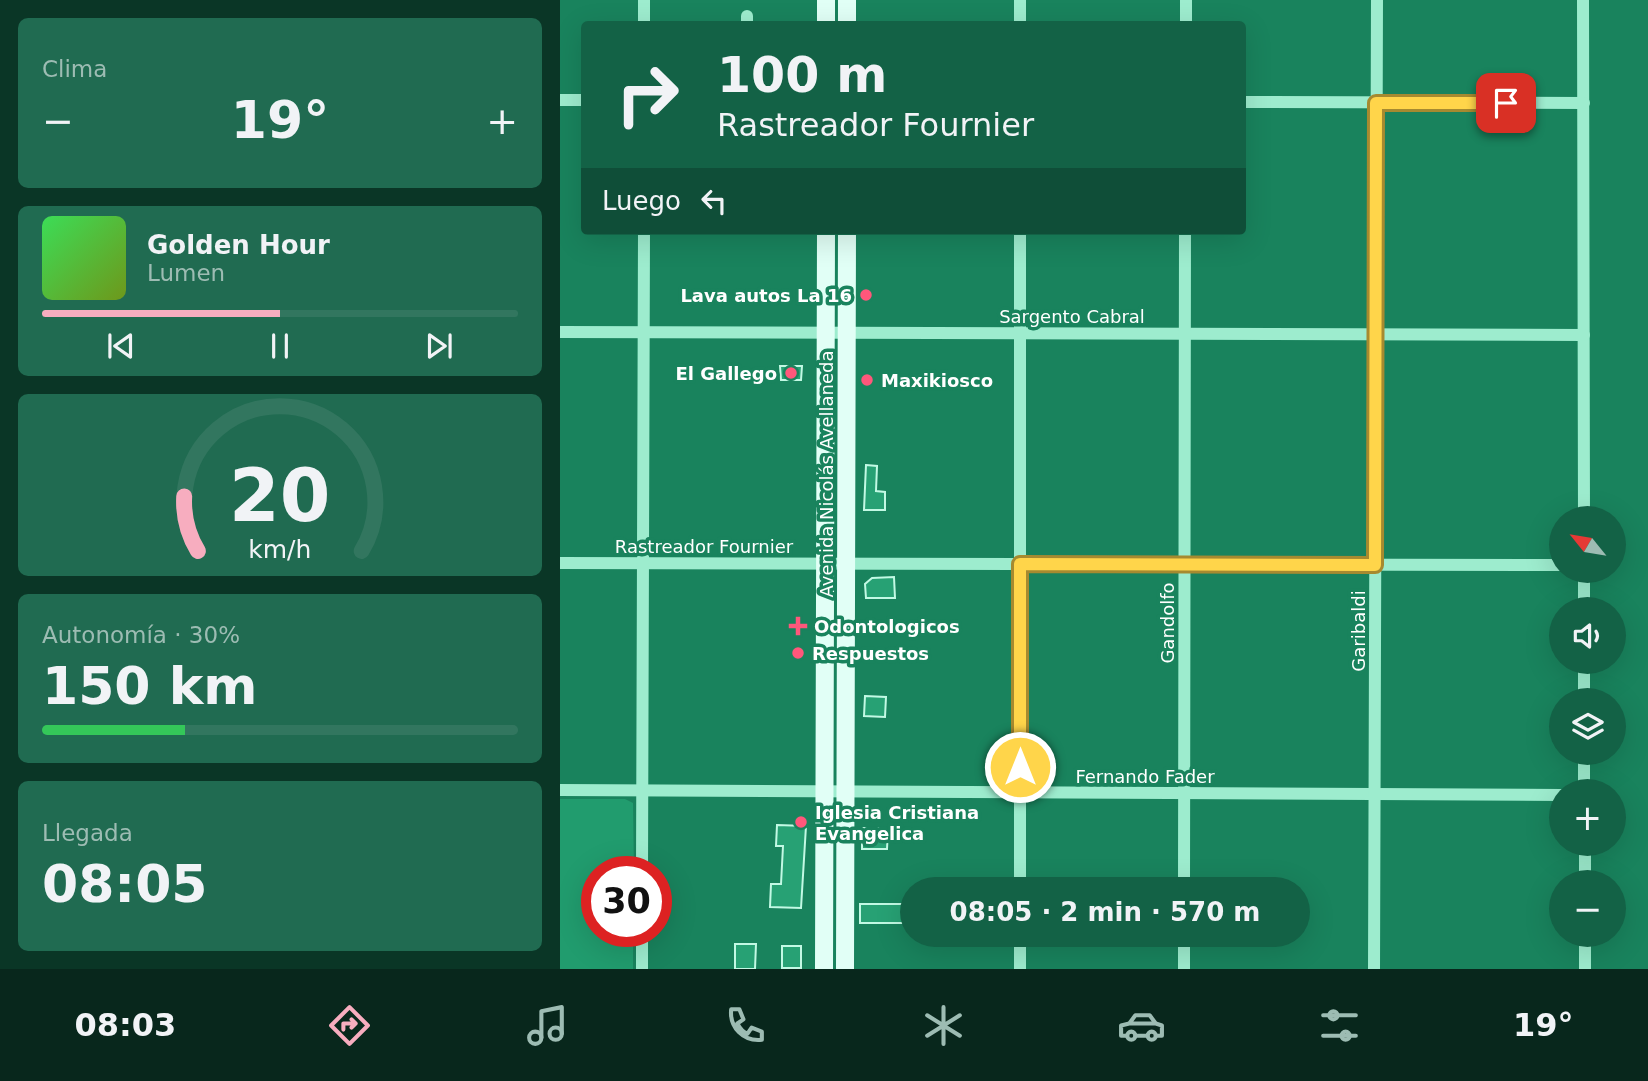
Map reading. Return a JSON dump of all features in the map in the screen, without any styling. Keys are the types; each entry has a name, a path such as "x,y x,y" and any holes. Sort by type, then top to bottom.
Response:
{"main road":[{"path":"826,0 826,21"},
{"path":"847,0 847,21"},
{"name":"Avenida Nicolás Avellaneda","path":"824,969 826,235"},
{"name":"Avenida Nicolás Avellaneda","path":"845,969 847,235"}],"street":[{"path":"644,0 644,21"},
{"path":"1020,0 1020,21"},
{"path":"1185,21 1186,0"},
{"name":"Garibaldi","path":"1374,969 1377,0"},
{"path":"1583,0 1584,506"},
{"path":"560,100 581,100"},
{"path":"1246,102 1584,103"},
{"path":"642,856 644,235"},
{"path":"1020,235 1020,877"},
{"name":"Gandolfo","path":"1184,877 1185,235"},
{"name":"Sargento Cabral","path":"560,332 1584,335"},
{"name":"Rastreador Fournier","path":"560,563 1549,565"},
{"name":"Fernando Fader","path":"560,790 1549,795"},
{"path":"642,947 642,969"},
{"path":"1020,947 1020,969"},
{"path":"1184,947 1184,969"},
{"path":"1585,947 1585,969"}],"green space":[{"path":"560,799 625,799 633,803 634,856 581,856 581,947 633,947 633,969 560,969"}],"building":[{"name":"El Gallego","path":"780,366 802,366 801,380 781,380"},
{"path":"866,465 877,466 876,491 885,492 885,510 864,510"},
{"path":"894,577 895,598 866,598 865,584 872,578"},
{"path":"865,696 886,697 885,717 864,716"},
{"path":"777,825 806,826 801,908 770,907 771,884 781,884 783,846 776,846"},
{"path":"862,828 888,829 887,849 862,849"},
{"path":"860,904 900,904 900,923 860,923"},
{"path":"735,944 756,944 755,969 735,969"},
{"path":"782,946 801,946 801,968 782,968"}],"place":[{"name":"Lava autos La 16","path":"866,295"},
{"name":"El Gallego","path":"791,373"},
{"name":"Maxikiosco","path":"867,380"},
{"name":"Odontologicos","path":"798,626"},
{"name":"Respuestos","path":"798,653"},
{"name":"Iglesia Cristiana Evangelica","path":"801,822"}],"route":[{"path":"1020,767 1020,564 1375,565 1376,103 1506,103"}]}
